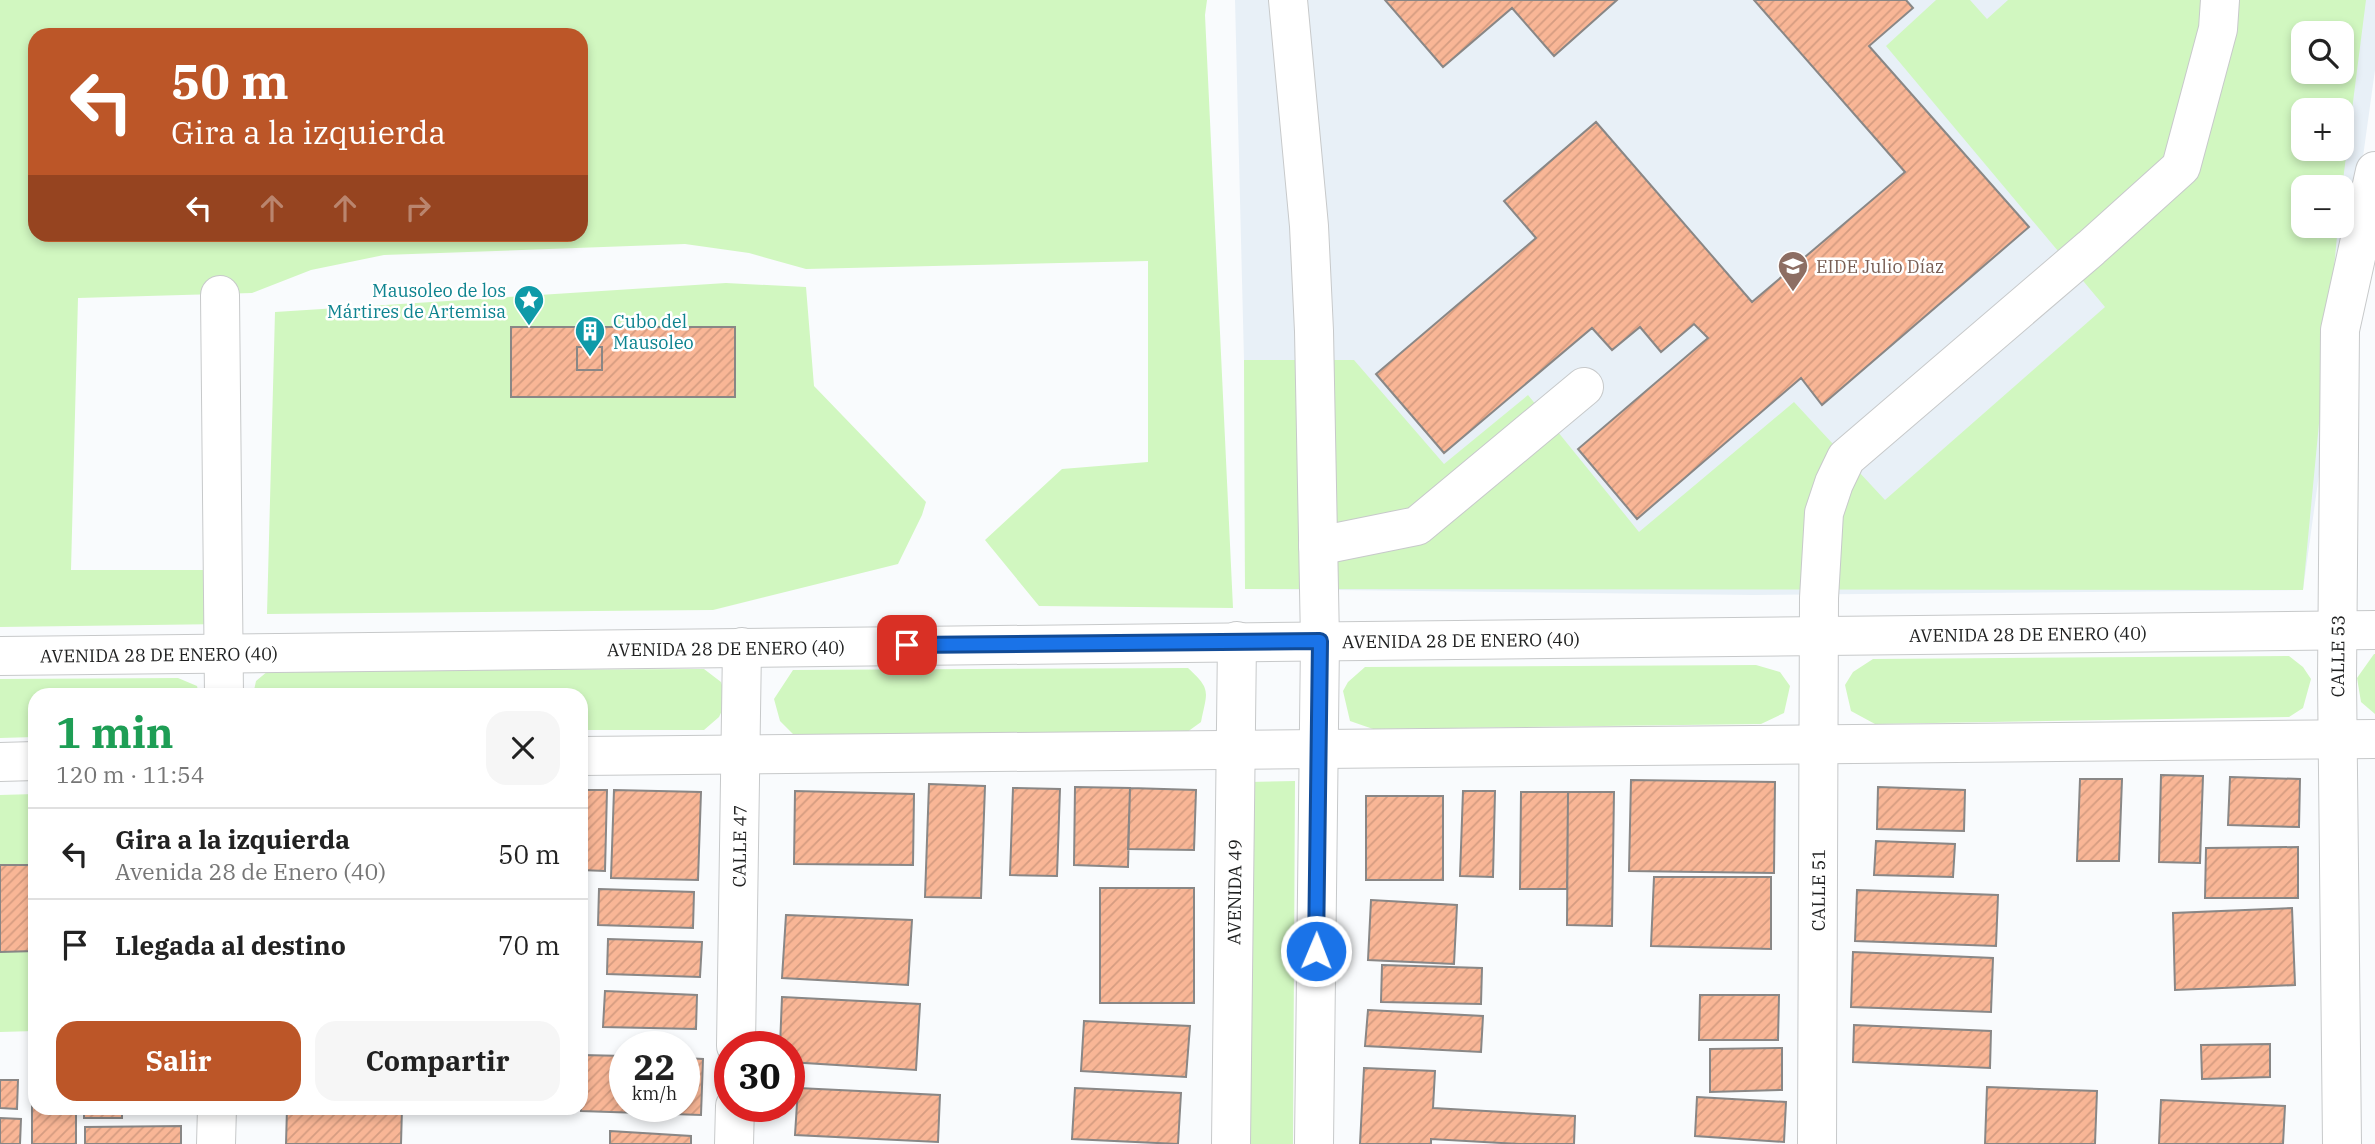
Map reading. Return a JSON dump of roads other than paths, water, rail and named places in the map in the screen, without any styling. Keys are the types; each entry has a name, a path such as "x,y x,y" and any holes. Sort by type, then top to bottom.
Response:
{"main road":[{"path":"1288,0 1309,226 1314,331 1320,641 1314,1144"},
{"name":"CALLE 51","path":"1817,1144 1818,635 1824,513 1834,483 1846,458 2091,248 2181,167 2218,29 2220,0"},
{"name":"CALLE 53","path":"2342,1144 2356,739 2337,630 2340,330 2375,171"},
{"path":"220,295 225,688"},
{"path":"1318,546 1417,526 1584,387"},
{"name":"AVENIDA 28 DE ENERO (40)","path":"0,656 1237,640 2375,630"},
{"name":"AVENIDA 49","path":"1231,1144 1237,640"},
{"name":"CALLE 47","path":"736,1031 741,647"},
{"path":"588,756 2356,739"},
{"path":"0,762 28,761"},
{"path":"216,1115 216,1144"},
{"path":"734,1144 735,1122"}],"place":[{"name":"EIDE Julio Díaz","path":"1793,293"},
{"name":"Mausoleo de los Mártires de Artemisa","path":"529,327"},
{"name":"Cubo del Mausoleo","path":"590,358"}]}
